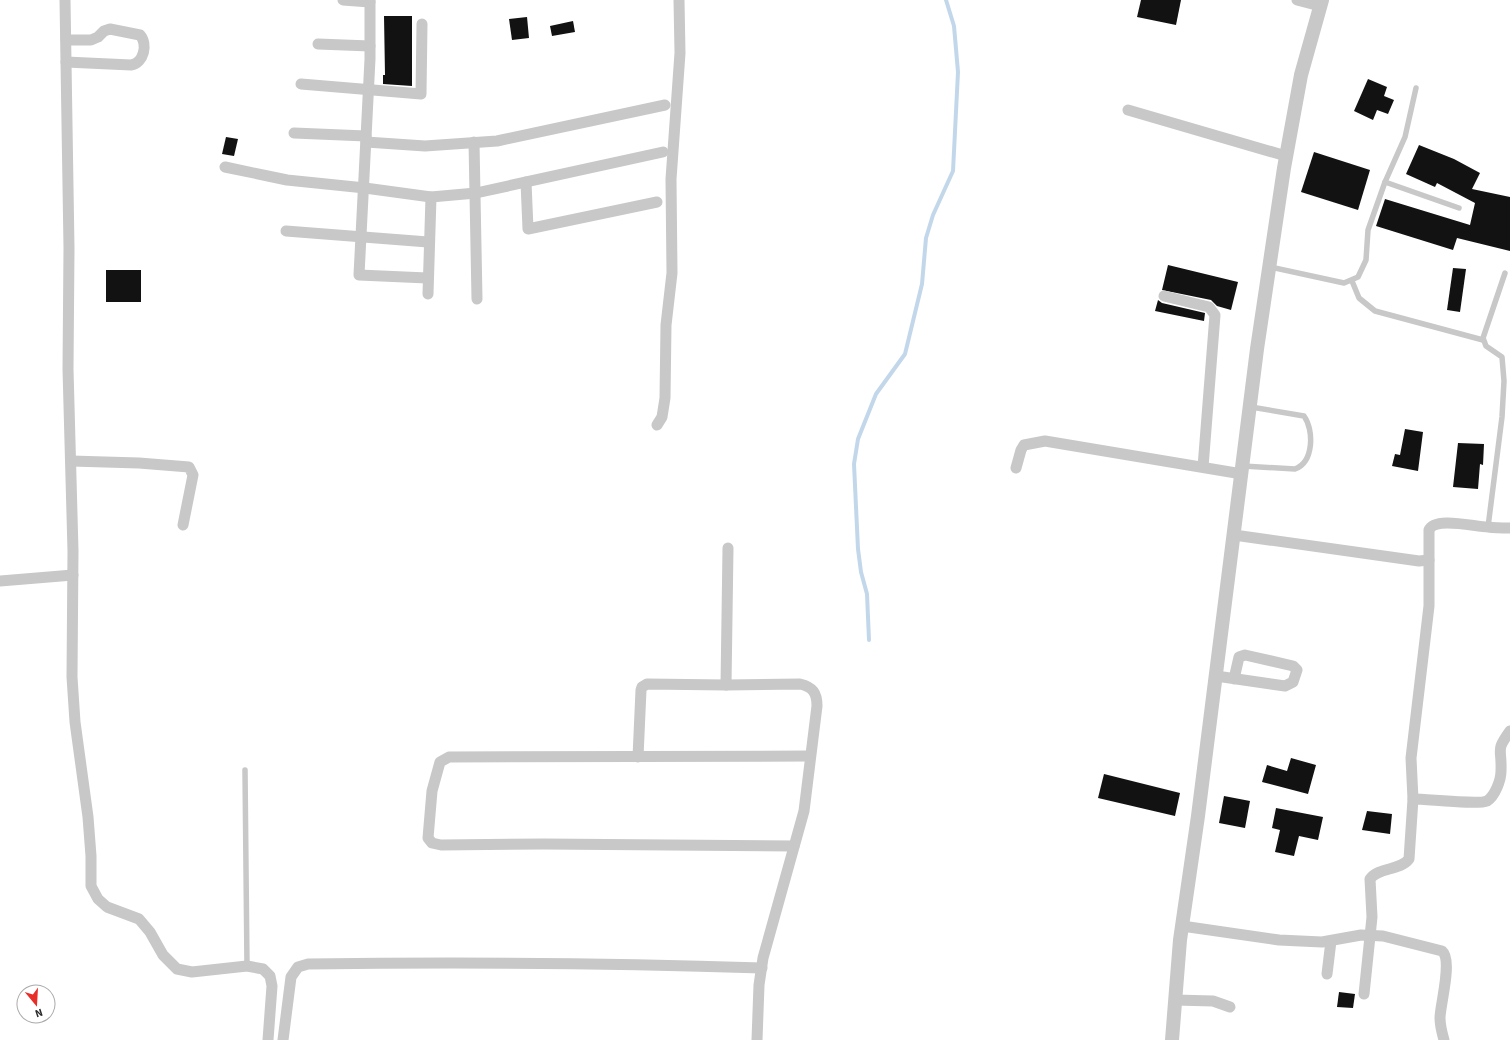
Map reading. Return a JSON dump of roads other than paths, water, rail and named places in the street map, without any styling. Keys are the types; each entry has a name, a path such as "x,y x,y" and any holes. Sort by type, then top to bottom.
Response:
{"street":[{"path":"64,0 69,248 68,369 73,575 72,678 75,722 88,817 91,856 90,880 92,890 98,899 107,907 139,919 150,932 163,955 177,969 197,972 247,966 263,969 270,976 272,986 268,1040"},
{"path":"343,0 370,1 370,46 359,275 427,278"},
{"path":"657,425 662,417 665,398 666,325 672,272 671,179 680,53 679,0"},
{"path":"1172,1040 1182,926 1198,816 1243,470 1257,349 1286,156 1301,75 1321,3 1297,0"},
{"path":"301,84 421,94 422,24"},
{"path":"66,40 92,40 104,31 117,29 140,35 144,48 144,54 136,64 66,62"},
{"path":"318,44 370,46"},
{"path":"294,133 425,146 497,141 665,105"},
{"path":"1128,110 1286,156"},
{"path":"474,142 478,299"},
{"path":"225,167 287,180 431,197 476,193 663,152"},
{"path":"526,182 528,229 657,202"},
{"path":"428,294 428,242 431,197"},
{"path":"286,231 428,242"},
{"path":"1164,296 1209,307 1215,315 1203,467"},
{"path":"1016,468 1020,450 1024,445 1044,441 1203,467 1243,470"},
{"path":"71,461 139,463 189,467 193,475 184,525"},
{"path":"1364,994 1371,936 1372,907 1370,879 1373,875 1398,866 1409,859 1413,799 1411,758 1429,606 1429,530 1431,526 1448,522 1510,528"},
{"path":"1234,535 1394,558 1428,560"},
{"path":"726,685 728,548"},
{"path":"0,582 73,575"},
{"path":"1216,676 1234,679 1285,686 1293,682 1297,670 1293,666 1245,655 1239,657 1234,679"},
{"path":"638,757 642,687 647,684 800,684 809,686 815,693 817,706 804,811 762,968 757,1040"},
{"path":"1413,799 1481,802 1490,798 1501,772 1500,746 1510,731"},
{"path":"794,846 544,844 466,846 440,845 432,843 428,838 432,791 436,771 440,762 444,759 454,757 810,756"},
{"path":"1498,781 1510,782"},
{"path":"1182,926 1279,940 1331,941 1361,935 1383,936 1442,951 1445,954 1444,994 1440,1020 1444,1040"},
{"path":"1327,974 1331,941"},
{"path":"283,1040 291,977 298,967 308,964 398,963 652,965 762,968"},
{"path":"1175,1000 1213,1001 1230,1007"}],"lane":[{"path":"1270,267 1344,283 1352,281 1358,277 1366,260 1368,230 1385,182 1405,137 1416,88"},
{"path":"1385,182 1459,208"},
{"path":"1488,527 1502,417 1504,381 1502,357 1486,346 1483,340 1505,273"},
{"path":"1352,281 1359,298 1375,311 1483,340"},
{"path":"1243,470 1295,469 1301,466 1307,460 1311,432 1304,416 1250,407"},
{"path":"245,770 247,966"}],"waterway":[{"path":"869,640 867,594 861,572 858,549 854,464 858,439 876,394 905,354 922,284 926,238 933,215 953,171 958,72 954,26 946,0"}]}
